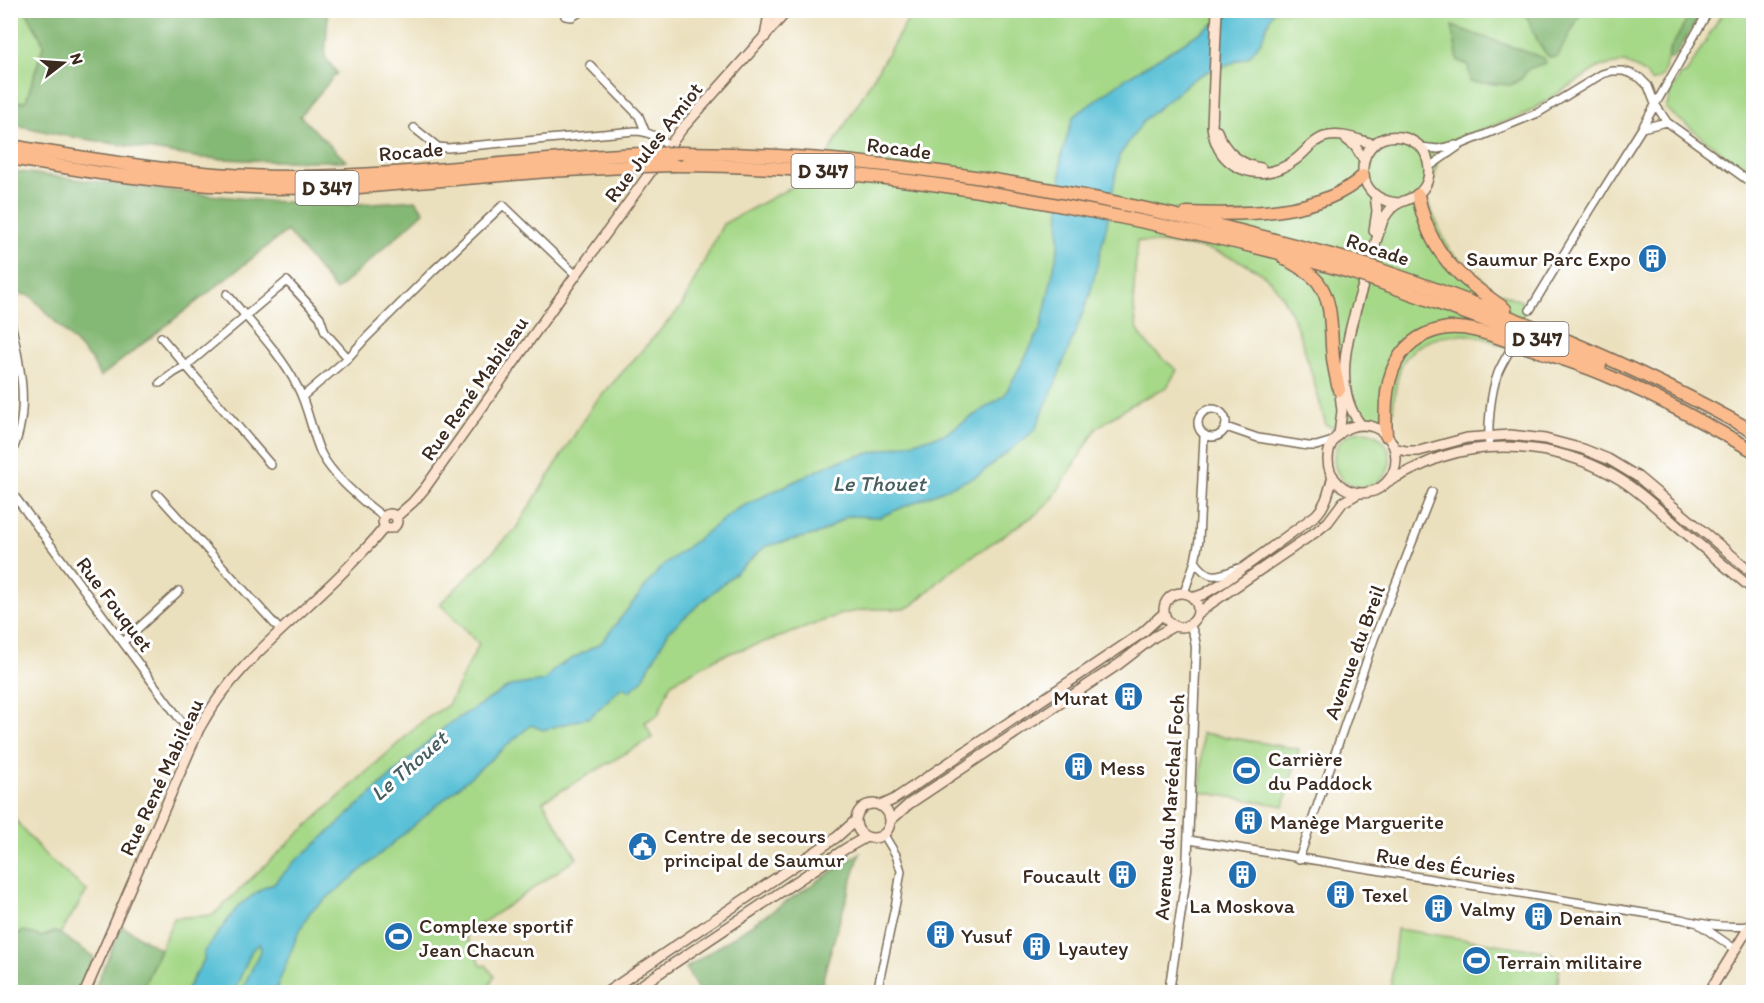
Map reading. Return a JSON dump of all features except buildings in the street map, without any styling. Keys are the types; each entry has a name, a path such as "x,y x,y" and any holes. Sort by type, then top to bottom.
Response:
{"highway":[{"name":"Rocade","path":"10,144 29,149 167,169 271,177 369,174 548,159 644,160 682,153 761,155 821,159 972,183 1141,214 1157,212 1234,229 1351,267 1466,299 1590,350 1754,432"},
{"name":"D 347","path":"10,158 166,181 271,188 359,187 644,160 674,165 809,169 972,183"},
{"path":"1157,212 1227,215 1279,210 1340,193 1363,177"},
{"path":"1418,195 1433,240 1449,264 1472,286 1523,322"},
{"name":"D 347","path":"1141,214 1270,249 1351,267"},
{"path":"1270,249 1310,274 1324,291 1328,303 1333,362 1339,390"},
{"name":"D 347","path":"1376,274 1576,354 1694,410 1754,443"},
{"path":"1386,435 1386,392 1390,373 1396,363 1411,345 1421,338 1441,330 1457,328 1484,333 1594,370 1658,399 1754,451"}],"main road":[{"name":"Rue Jules Amiot","path":"765,37 768,19 775,10"},
{"name":"Rue Jules Amiot","path":"576,275 681,130 788,10"},
{"path":"1217,10 1214,107 1218,134 1227,150 1252,167 1276,170 1295,161 1312,144 1332,135 1353,137 1374,144"},
{"path":"1340,136 1355,146 1364,160"},
{"path":"1398,136 1420,147 1429,167 1427,183 1418,195 1398,203 1382,200 1365,184 1364,160 1374,144 1398,136"},
{"path":"1359,493 1339,484 1329,467 1328,458 1342,411 1339,390 1343,334 1377,218 1375,195"},
{"path":"1361,425 1352,411 1347,395 1345,365 1348,335 1380,228 1387,214 1398,203"},
{"name":"Rue René Mabileau","path":"85,993 208,712 244,665 350,566 373,542 384,522 389,528 396,524 396,517 425,488 576,275"},
{"path":"1336,437 1350,427 1361,425 1378,429 1386,435 1394,448 1396,462 1387,482"},
{"path":"1394,448 1419,451 1460,439 1521,436 1545,439 1583,449 1628,470 1754,574"},
{"path":"1333,476 1327,500 1321,510 1251,563 1212,589 1189,596 1173,595 1164,607 1166,618 1174,626 1182,628 1190,625 1210,604 1322,527 1343,502 1359,493 1374,490 1442,457 1489,448 1545,451 1587,463 1612,475 1644,497 1754,591"},
{"path":"1189,596 1198,605 1198,614"},
{"path":"880,806 893,800 1132,639 1164,613"},
{"path":"890,821 909,804 1119,664 1154,637 1174,626"},
{"path":"631,993 854,843 866,837 875,838 884,835 890,821 887,812 880,806 874,804 865,806 858,813 856,820 858,830 866,837"},
{"path":"607,993 837,837 856,820"},
{"path":"1709,993 1751,922"}],"street":[{"path":"565,16 572,17 584,10"},
{"path":"1530,310 1642,128 1709,10"},
{"path":"590,65 639,116 645,131"},
{"path":"1420,147 1438,149 1462,144 1538,113 1593,79 1612,71 1623,71 1640,78 1648,86 1655,104 1667,122 1754,185"},
{"path":"1642,128 1667,122"},
{"path":"414,128 438,147 448,148 645,131 669,146"},
{"path":"1429,167 1462,144"},
{"path":"302,397 348,358 503,205 576,275"},
{"path":"160,384 186,366 286,281 320,317 325,332 348,358"},
{"path":"227,294 296,384 321,453 328,465 384,522"},
{"path":"10,318 23,391 20,429 16,446 10,456"},
{"path":"161,337 271,465"},
{"path":"1489,448 1494,385 1511,348"},
{"path":"1214,409 1221,412 1226,419 1226,427 1218,436 1211,438 1204,436 1197,423 1199,416 1205,410 1214,409"},
{"path":"1226,427 1258,438 1313,447 1336,437"},
{"path":"1189,596 1199,540 1204,436"},
{"name":"Rue Fouquet","path":"10,490 187,729 196,737"},
{"name":"Avenue du Breil","path":"1299,859 1374,639 1432,492"},
{"path":"157,494 214,560 281,631"},
{"path":"1196,561 1203,572 1213,576 1251,563"},
{"path":"123,642 179,591"},
{"name":"Avenue du Maréchal Foch","path":"1169,993 1183,901 1189,840 1196,647 1190,625"},
{"path":"877,993 901,871 896,855 884,835"},
{"name":"Rue des Écuries","path":"1189,840 1681,919 1698,924 1730,928 1751,922"},
{"name":"Rue des Écuries","path":"1698,924 1735,950"}],"green space":[{"path":"1724,10 1753,11 1753,177 1666,109 1671,91 1681,75 1686,74"},
{"path":"10,11 26,11 44,44 26,101 11,103"},
{"path":"26,11 323,11 328,16 325,57 337,73 300,116 346,161 201,158 61,135 11,124 11,103 26,101 44,44"},
{"path":"913,11 1524,11 1557,57 1582,11 1692,11 1669,52 1661,78 1651,82 1646,74 1625,62 1599,67 1526,114 1430,148 1437,163 1426,199 1449,250 1496,291 1528,304 1510,349 1470,335 1436,338 1416,348 1402,364 1395,390 1392,418 1379,423 1332,427 1326,425 1304,347 1288,306 1278,290 1261,273 1240,261 1210,250 1137,241 1134,298 1136,321 1138,330 1145,341 1177,370 1167,387 1131,405 1097,428 1053,498 1038,513 963,562 913,605 904,609 869,609 841,614 721,656 671,683 658,715 645,722 652,738 543,801 577,858 465,935 482,966 486,965 494,976 490,984 496,992 141,992 174,918 213,915 424,720 448,705 479,644 440,604 515,530 593,405 681,307 723,224 816,174"},
{"path":"1524,11 1582,11 1557,57 1549,57 1540,46"},
{"path":"1692,11 1703,11 1674,58 1668,59 1669,52"},
{"path":"1452,26 1544,58 1545,63 1528,69 1522,78 1511,85 1470,82 1468,65 1458,61"},
{"path":"11,171 267,201 344,205 416,200 424,212 336,291 287,231 100,377 92,361 31,296 11,292"},
{"path":"1356,431 1368,431 1378,435 1386,443 1390,459 1386,475 1378,483 1368,487 1356,487 1346,483 1338,475 1334,465 1334,453 1338,443 1346,435"},
{"name":"Carrière du Paddock","path":"1202,733 1299,749 1284,806 1201,792"},
{"path":"10,814 47,857 87,891 60,934 54,932 41,937 24,931 11,938"},
{"path":"860,853 820,992 699,992 686,968"},
{"path":"122,926 160,949 141,992 93,992"},
{"name":"Terrain militaire","path":"1397,929 1550,952 1558,961 1559,966 1556,992 1390,992"},
{"path":"24,931 41,937 54,932 60,934 94,957 80,992 11,992 11,938"}],"water":[{"name":"Le Thouet","path":"1235,11 1273,11 1261,41 1248,57 1195,78 1144,120 1119,156 1107,224 1090,294 1035,430 979,475 880,517 847,516 821,533 766,546 669,631 642,680 630,691 622,687 590,717 543,730 531,725 310,912 297,936 275,992 241,992 261,949 259,944 252,950 234,992 185,992 204,960 204,952 239,905 265,887 274,884 294,862 447,725 510,686 544,681 555,668 601,643 661,567 737,509 835,462 945,434 1004,396 1041,328 1059,244 1061,157 1073,117 1126,78"}],"place":[{"name":"Saumur Parc Expo","path":"1652,258"},
{"name":"Murat","path":"1129,697"},
{"name":"Mess","path":"1079,767"},
{"name":"Carrière du Paddock","path":"1247,770"},
{"name":"Manège Marguerite","path":"1249,821"},
{"name":"Centre de secours principal de Saumur","path":"643,847"},
{"name":"La Moskova","path":"1242,874"},
{"name":"Foucault","path":"1122,875"},
{"name":"Texel","path":"1341,894"},
{"name":"Valmy","path":"1439,908"},
{"name":"Denain","path":"1538,917"},
{"name":"Yusuf","path":"940,935"},
{"name":"Complexe sportif Jean Chacun","path":"398,937"},
{"name":"Lyautey","path":"1037,947"},
{"name":"Terrain militaire","path":"1476,961"}]}
